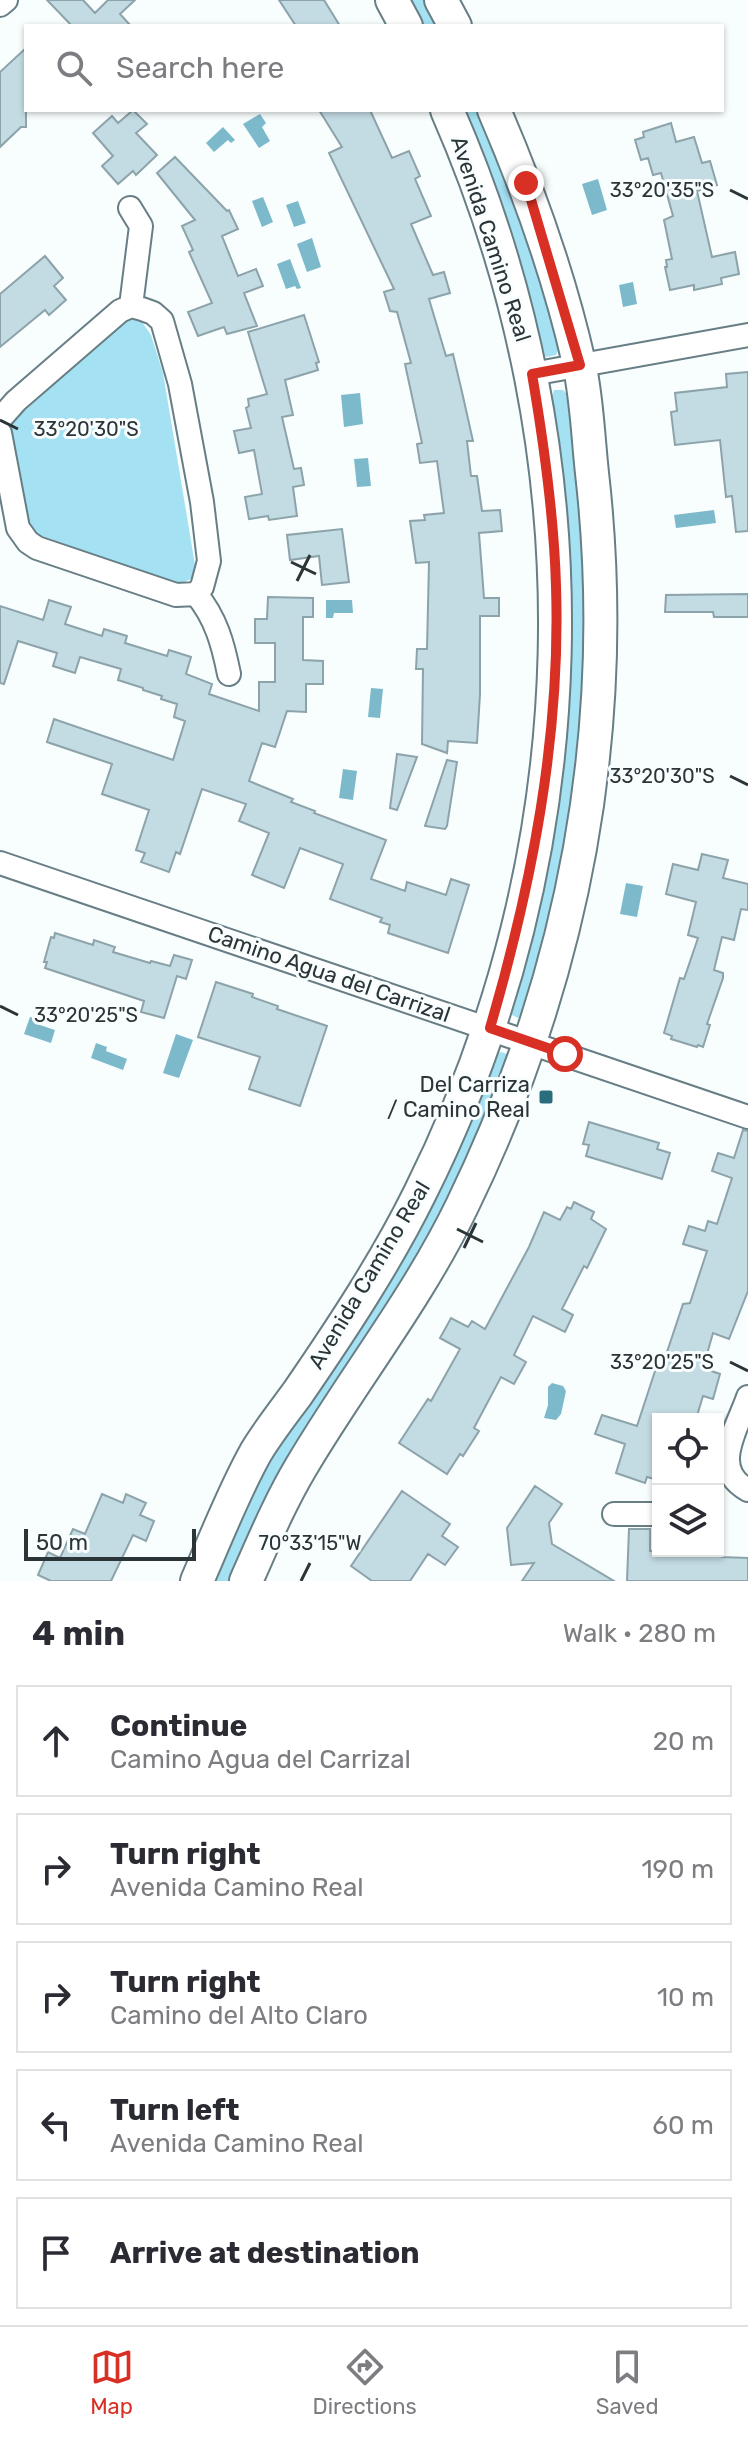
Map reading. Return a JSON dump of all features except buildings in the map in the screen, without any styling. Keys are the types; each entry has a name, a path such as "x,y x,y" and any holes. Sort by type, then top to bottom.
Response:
{"main road":[{"path":"392,0 405,24"},
{"path":"441,0 454,24"},
{"name":"Avenida Camino Real","path":"197,1581 257,1449 355,1305 420,1193 458,1110 490,1028 527,892 553,723 556,586 547,477 532,374 514,298 483,200 448,112"},
{"name":"Avenida Camino Real","path":"246,1581 302,1466 423,1280 498,1130 531,1042 553,971 578,868 592,776 599,685 596,507 580,365 526,183 495,112"}],"street":[{"path":"0,5 6,0"},
{"path":"130,208 141,226 131,306"},
{"path":"0,419 16,401 120,311 131,306 153,313 162,321 180,384 196,463 209,561 202,587 196,594 176,595 37,548 28,542 18,528 3,480 0,433"},
{"path":"532,374 748,335"},
{"path":"196,594 206,606 222,638 229,674"},
{"name":"Camino Agua del Carrizal","path":"0,863 748,1117"},
{"path":"733,1487 726,1461 748,1397"},
{"path":"614,1514 652,1514"}],"shaded area":[{"path":"406,0 428,0 440,24 420,24"},
{"path":"463,112 481,112 525,225 560,346 556,355 546,357 541,353 507,230"},
{"path":"260,114 266,123 262,127 270,141 259,148 243,124"},
{"path":"223,127 235,140 231,143 228,140 214,152 206,143"},
{"path":"598,179 607,210 592,215 582,184"},
{"path":"263,197 273,222 262,227 252,201"},
{"path":"298,201 306,223 294,227 286,205"},
{"path":"312,238 321,267 307,272 297,244"},
{"path":"290,259 301,288 286,289 277,264"},
{"path":"633,282 637,304 623,307 619,285"},
{"path":"129,317 140,319 151,335 163,373 195,565 191,579 178,584 39,535 29,525 10,432 13,421"},
{"path":"554,390 563,390 569,396 586,576 582,730 562,875 526,1013 518,1018 512,1015 510,1008 548,854 557,797 567,683 567,570 551,399"},
{"path":"360,393 363,424 344,427 341,395"},
{"path":"368,458 371,486 357,487 354,459"},
{"path":"714,510 716,523 676,528 674,515"},
{"path":"326,600 352,600 353,613 334,613 333,618 326,618"},
{"path":"371,688 383,689 380,718 368,717"},
{"path":"343,769 357,771 353,800 339,798"},
{"path":"626,883 643,886 637,917 620,914"},
{"path":"30,1017 38,1019 37,1024 55,1030 51,1043 24,1034"},
{"path":"176,1034 193,1040 179,1078 163,1073"},
{"path":"96,1043 107,1047 106,1051 127,1059 123,1070 91,1058"},
{"path":"501,1052 512,1061 453,1197 233,1581 213,1581 257,1481 493,1056"},
{"path":"552,1383 563,1386 566,1391 561,1414 556,1420 544,1418 548,1387"}],"place":[{"name":"Del Carriza / Camino Real","path":"546,1097"}],"route":[{"path":"526,183 580,365 532,374 543,436 552,519 556,586 553,723 527,892 490,1028 565,1054"}]}
